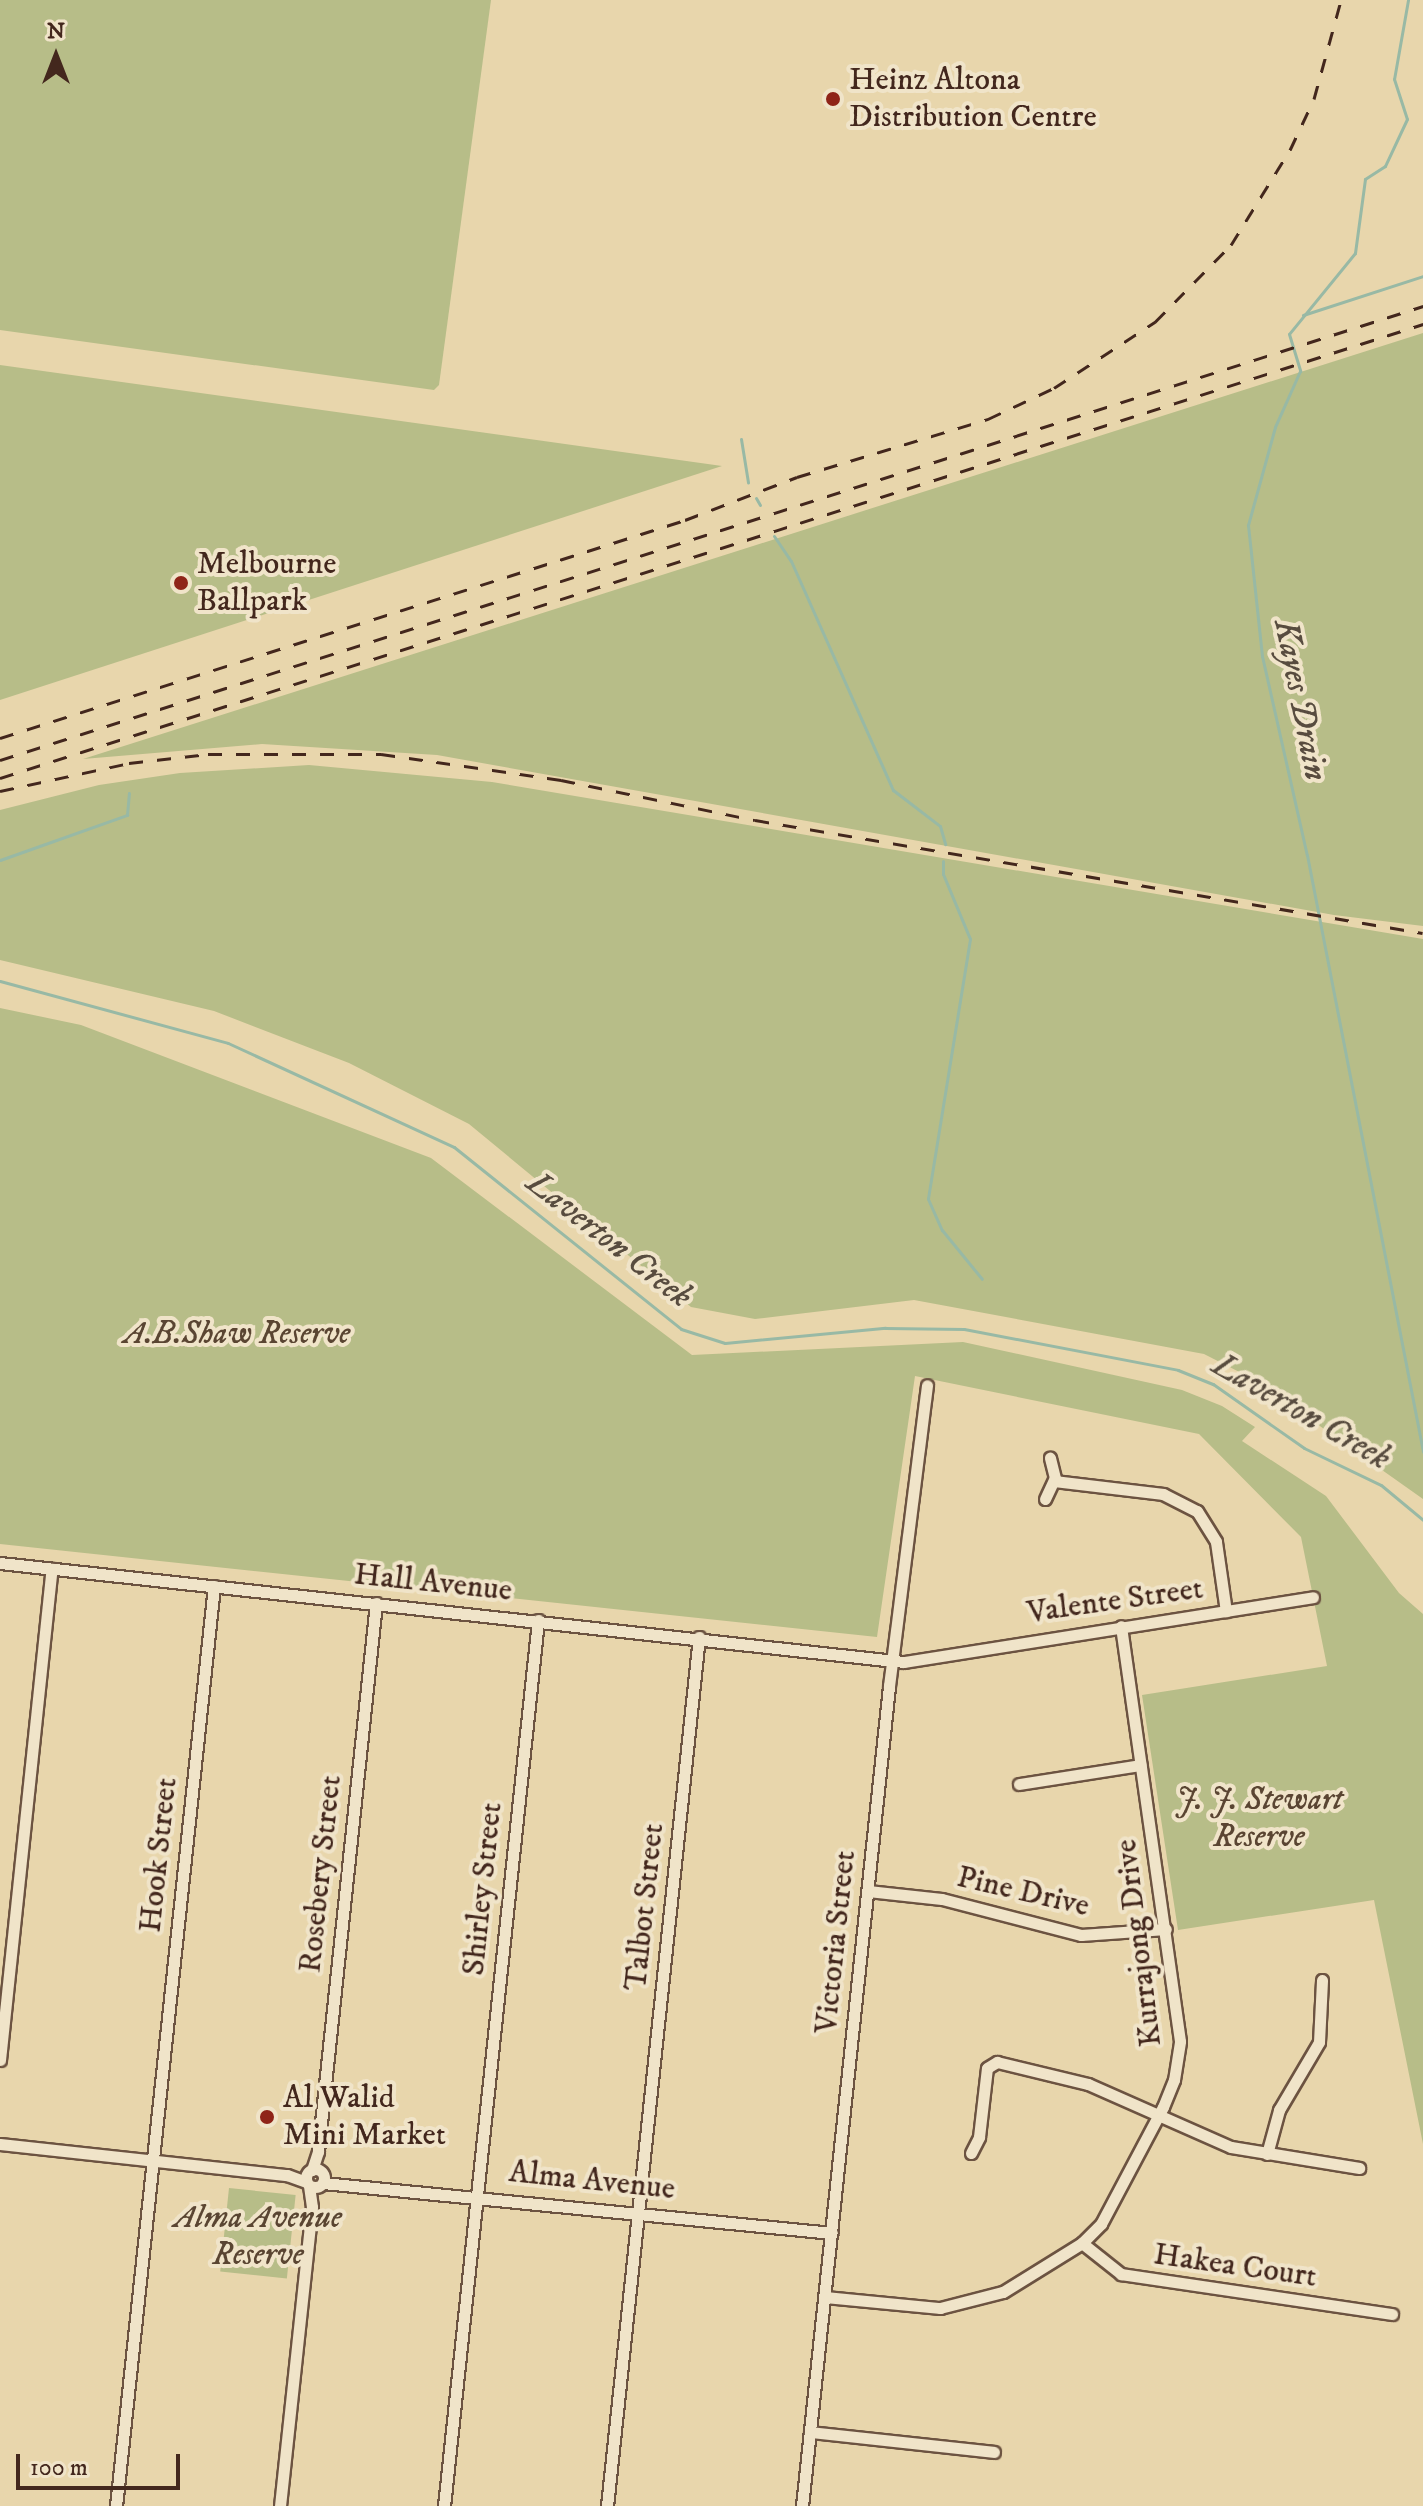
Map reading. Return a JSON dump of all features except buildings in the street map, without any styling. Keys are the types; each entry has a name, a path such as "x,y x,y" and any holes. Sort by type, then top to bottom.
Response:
{"street":[{"name":"Victoria Street","path":"802,2506 893,1657 927,1385"},
{"path":"1045,1499 1054,1481 1050,1458"},
{"path":"1054,1481 1163,1494 1197,1511 1216,1542 1226,1611"},
{"name":"Hall Avenue","path":"0,1563 893,1657"},
{"path":"0,2060 52,1569"},
{"name":"Hook Street","path":"116,2506 214,1586"},
{"name":"Valente Street","path":"893,1657 924,1655 1313,1597"},
{"name":"Rosebery Street","path":"280,2506 376,1603"},
{"name":"Shirley Street","path":"444,2506 538,1620"},
{"name":"Kurrajong Drive","path":"825,2297 907,2308 974,2303 1003,2292 1082,2243 1115,2206 1159,2115 1174,2080 1180,2041 1121,1626"},
{"name":"Talbot Street","path":"607,2506 699,1637"},
{"path":"1019,1784 1141,1765"},
{"name":"Pine Drive","path":"868,1891 942,1899 1081,1935 1166,1929"},
{"path":"1267,2154 1279,2110 1319,2042 1322,1980"},
{"path":"971,2153 979,2137 987,2068 997,2062 1088,2084 1220,2143 1267,2154 1359,2168"},
{"name":"Alma Avenue","path":"0,2144 832,2233"},
{"name":"Hakea Court","path":"1082,2243 1121,2274 1392,2314"},
{"path":"810,2432 994,2452"}],"green space":[{"path":"0,0 491,0 439,385 434,390 0,330"},
{"path":"1423,333 1423,926 1334,915 437,755 262,744 83,759"},
{"name":"Melbourne Ballpark","path":"0,365 722,466 0,700"},
{"path":"309,765 492,782 1423,939 1423,1499 1255,1380 1204,1354 914,1300 755,1319 691,1307 469,1124 349,1063 214,1011 0,960 0,810 99,785 180,773"},
{"name":"A.B.Shaw Reserve","path":"0,1008 81,1025 431,1158 692,1355 963,1342 1182,1390 1222,1406 1255,1427 1242,1441 1326,1496 1399,1593 1423,1614 1423,2144 1374,1900 1178,1930 1142,1695 1327,1666 1301,1537 1199,1434 915,1376 877,1637 0,1544"},
{"name":"Alma Avenue Reserve","path":"229,2188 296,2195 287,2279 220,2272"}],"waterway":[{"name":"Kayes Drain","path":"1408,0 1394,79 1407,119 1385,166 1365,179 1355,253 1289,334 1300,371 1275,427 1248,525 1262,656 1307,855 1423,1452"},
{"path":"1303,315 1423,276"},
{"path":"741,439 748,482"},
{"path":"756,498 760,505"},
{"path":"774,536 791,561 893,790 940,826 945,844"},
{"path":"0,860 127,815 129,793"},
{"path":"943,861 943,874 970,939 928,1199 942,1230 982,1279"},
{"name":"Laverton Creek","path":"0,981 228,1043 454,1147 681,1329 725,1343 885,1328 964,1329 1178,1370 1213,1384 1304,1448 1381,1485 1423,1520"}],"railway":[{"path":"0,738 685,520 797,477 988,419 1054,388 1155,322 1231,245 1290,150 1314,99 1341,0"},
{"path":"0,760 1423,306"},
{"path":"0,778 1423,324"},
{"path":"0,791 129,763 208,754 381,754 561,780 755,820 1423,933"}],"place":[{"name":"Heinz Altona Distribution Centre","path":"833,99"},
{"name":"Melbourne Ballpark","path":"181,583"},
{"name":"Al Walid Mini Market","path":"267,2117"}],"park label":[{"name":"J. J. Stewart Reserve","path":"1259,1820"}]}
